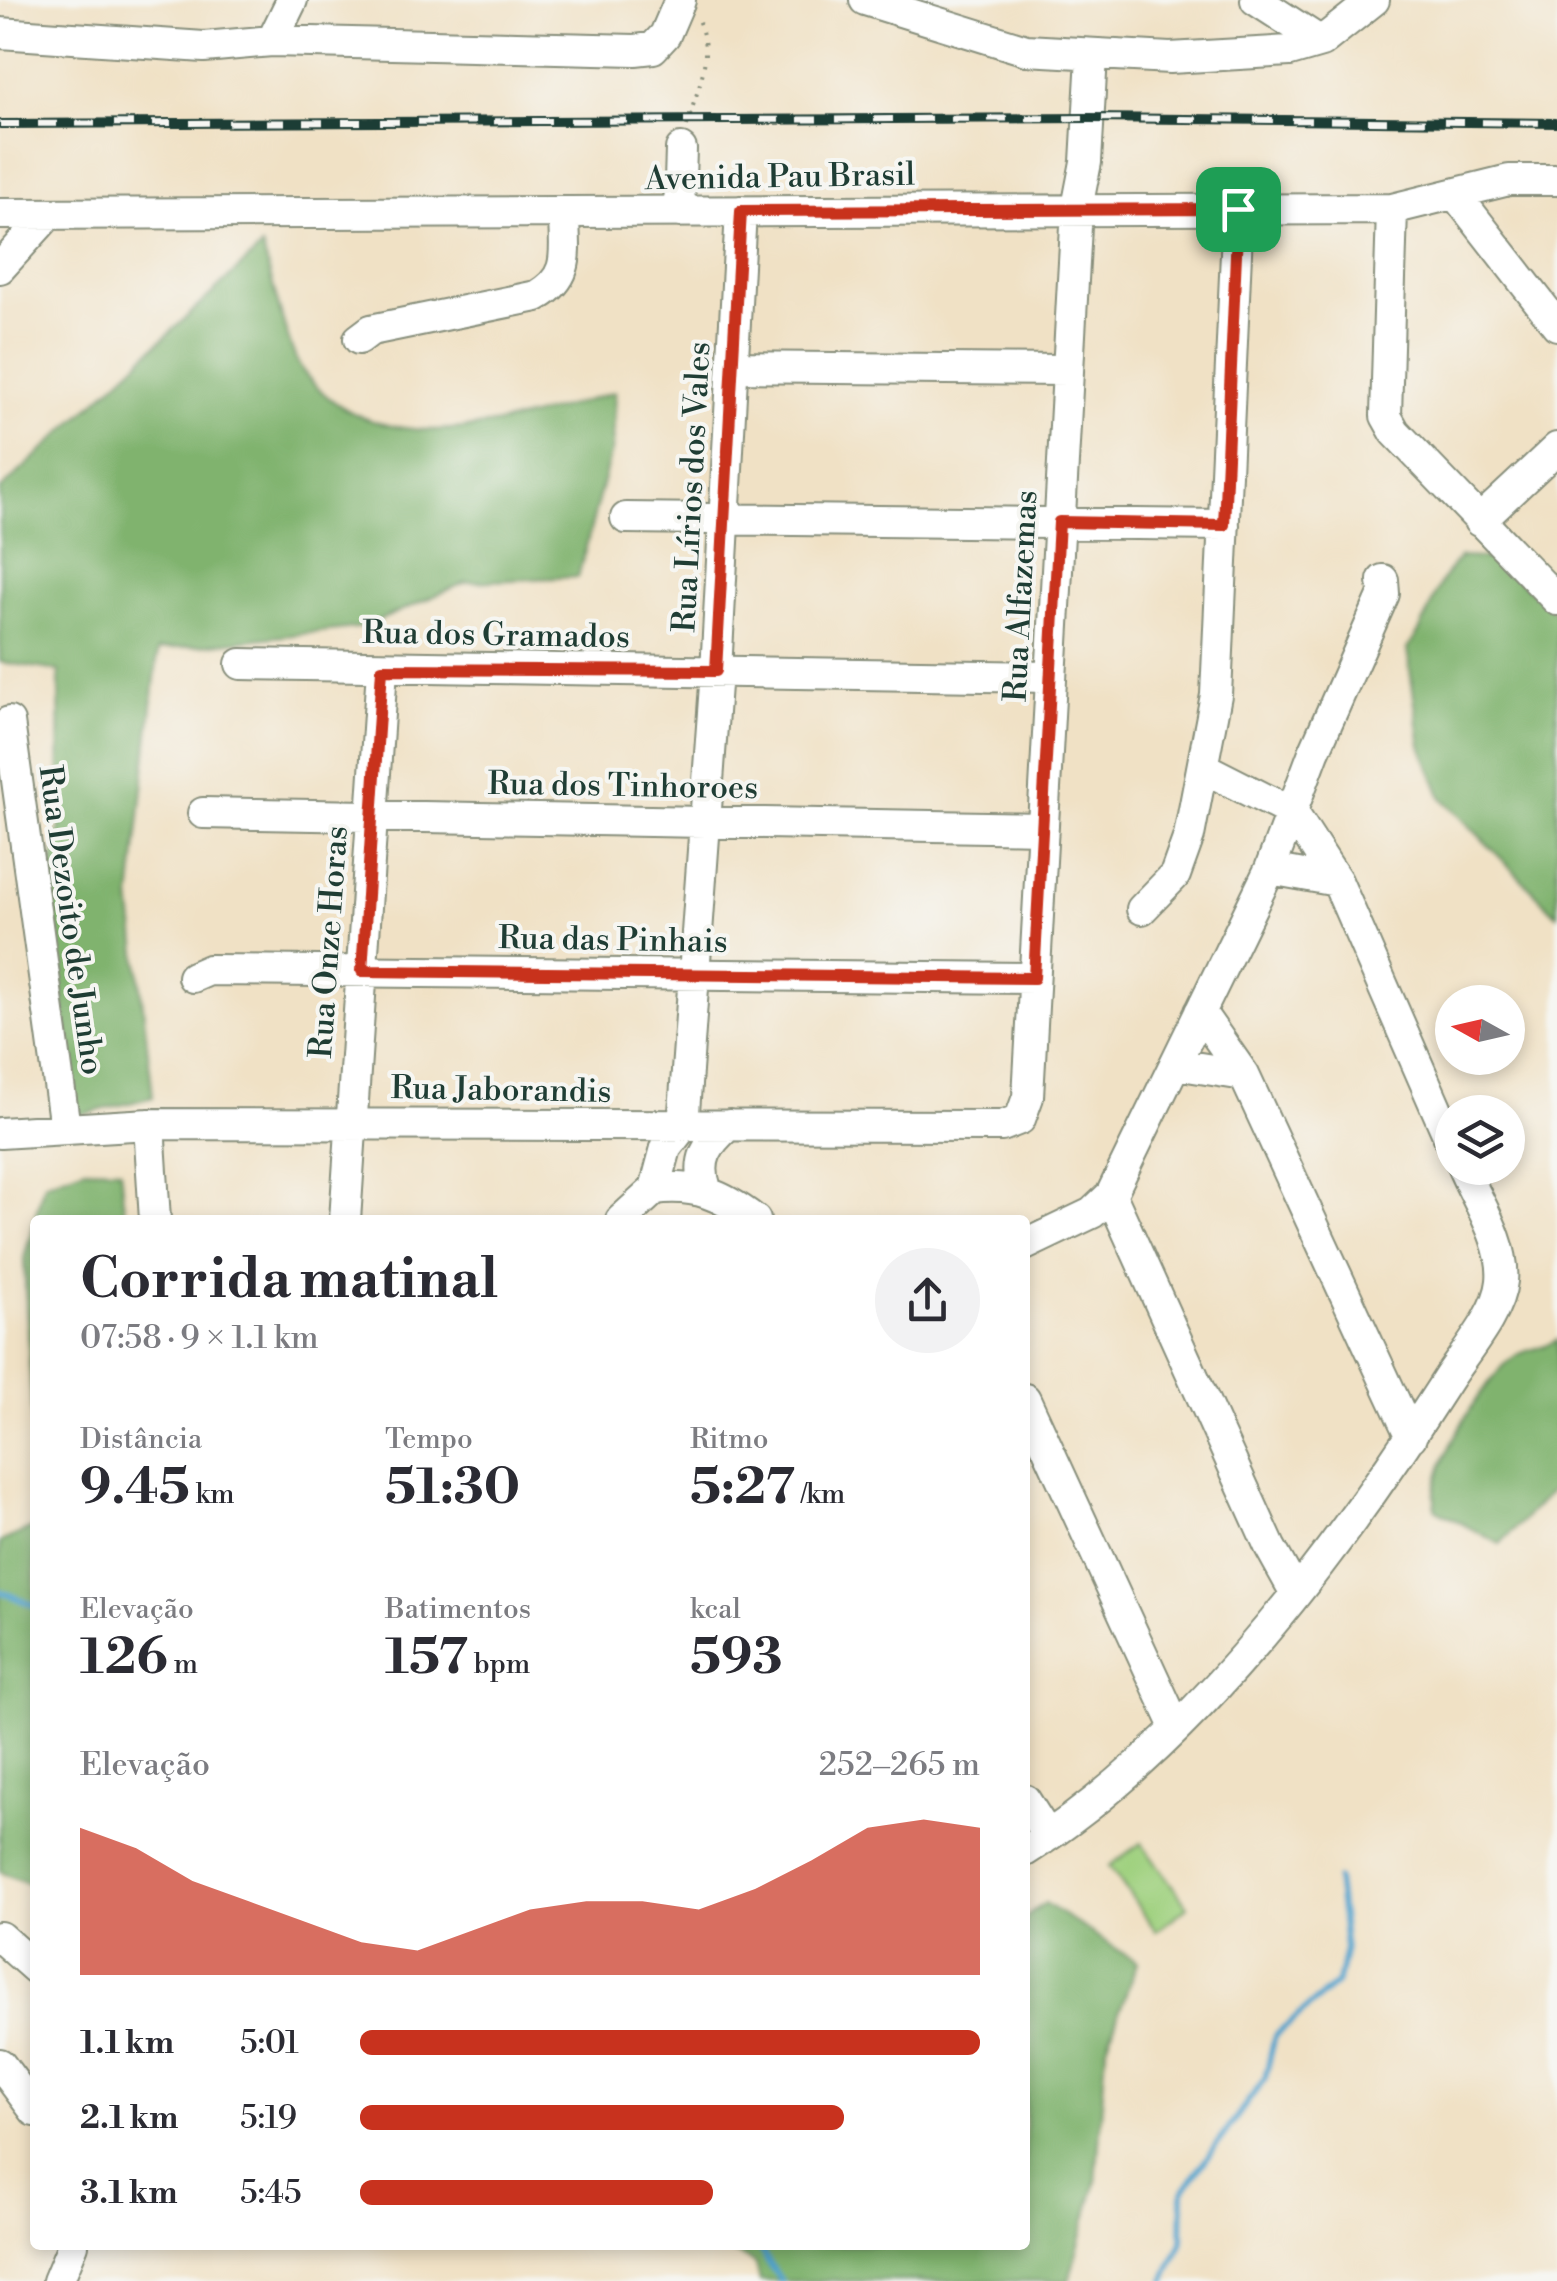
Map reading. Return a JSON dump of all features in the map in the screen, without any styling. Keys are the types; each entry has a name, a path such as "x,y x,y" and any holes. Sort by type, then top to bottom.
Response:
{"street":[{"path":"272,41 292,0"},
{"path":"864,0 1010,46 1092,56 1224,56 1290,51 1321,42 1374,0"},
{"path":"1256,0 1321,42"},
{"path":"0,32 204,47 272,41 653,48 688,8"},
{"name":"Rua Alfazemas","path":"1002,1126 1020,1119 1028,1097 1077,208 1086,162 1092,56"},
{"path":"678,212 680,149"},
{"name":"Avenida Pau Brasil","path":"0,214 1392,209 1509,180 1557,180"},
{"path":"1456,194 1557,326"},
{"path":"1142,909 1174,875 1189,836 1216,695 1238,209"},
{"path":"1392,209 1386,416 1395,432 1478,522 1557,600"},
{"name":"Rua Lírios dos Vales","path":"683,1126 716,671 741,211"},
{"path":"359,340 370,330 537,296 548,290 562,273 564,213"},
{"path":"0,268 48,214"},
{"path":"733,367 1068,370"},
{"path":"1478,522 1557,448"},
{"path":"626,518 1224,525"},
{"path":"1030,1243 1092,1214 1110,1194 1270,869 1314,752 1384,594 1383,580"},
{"name":"Rua dos Gramados","path":"241,664 1050,677"},
{"name":"Rua Onze Horas","path":"345,1215 382,669"},
{"name":"Rua Dezoito de Junho","path":"10,722 65,1128"},
{"path":"1204,768 1293,813 1337,881 1435,1105"},
{"name":"Rua dos Tinhoroes","path":"203,813 1042,828"},
{"path":"1270,869 1337,881"},
{"name":"Rua das Pinhais","path":"193,977 209,970 1034,978"},
{"path":"1200,1012 1244,1075 1411,1436"},
{"path":"1175,1064 1244,1075"},
{"name":"Rua Jaborandis","path":"0,1133 149,1124 352,1122 1002,1126"},
{"path":"149,1124 155,1215"},
{"path":"706,1189 703,1154 729,1125"},
{"path":"627,1215 654,1189 666,1148 683,1126"},
{"path":"654,1189 683,1185 706,1189 747,1215"},
{"path":"1030,1818 1037,1843 1102,1797 1175,1725 1295,1592 1379,1486 1502,1286 1500,1253 1470,1185"},
{"path":"1110,1194 1270,1547 1295,1592"},
{"path":"1030,1410 1175,1725"},
{"path":"0,1937 30,1964"},
{"path":"0,2064 30,2103"},
{"path":"58,2281 71,2250"}],"path":[{"path":"680,149 694,98 707,70 708,50 688,8"}],"green space":[{"path":"262,247 297,360 333,401 369,420 408,429 450,429 535,415 615,392 612,447 578,577 466,582 364,627 158,650 131,898 153,1097 77,1116 48,881 60,826 59,671 0,662 0,490"},
{"path":"1461,557 1495,559 1557,614 1557,915 1442,798 1421,745 1407,649 1444,577"},
{"path":"85,1168 120,1169 125,1215 36,1215 44,1183"},
{"path":"30,1236 30,1371 24,1259"},
{"path":"1557,1340 1557,1485 1500,1544 1437,1510 1439,1475 1473,1405 1502,1368 1519,1354"},
{"path":"30,1529 30,1884 0,1872 0,1542"},
{"path":"1141,1843 1188,1907 1156,1931 1109,1866"},
{"path":"1045,1903 1137,1962 1106,2049 1096,2182 1069,2281 760,2281 756,2264 729,2250 1030,2250 1030,1914"}],"waterway":[{"path":"0,1591 30,1604"},
{"path":"1165,2281 1182,2241 1183,2191 1265,2078 1275,2036 1338,1982 1345,1948 1337,1879"},
{"path":"760,2250 781,2281"}],"railway":[{"path":"0,124 1089,118 1557,123"}],"route":[{"path":"1238,209 1224,525 1059,522 1034,978 362,971 382,669 716,671 741,211 1238,209"}]}
